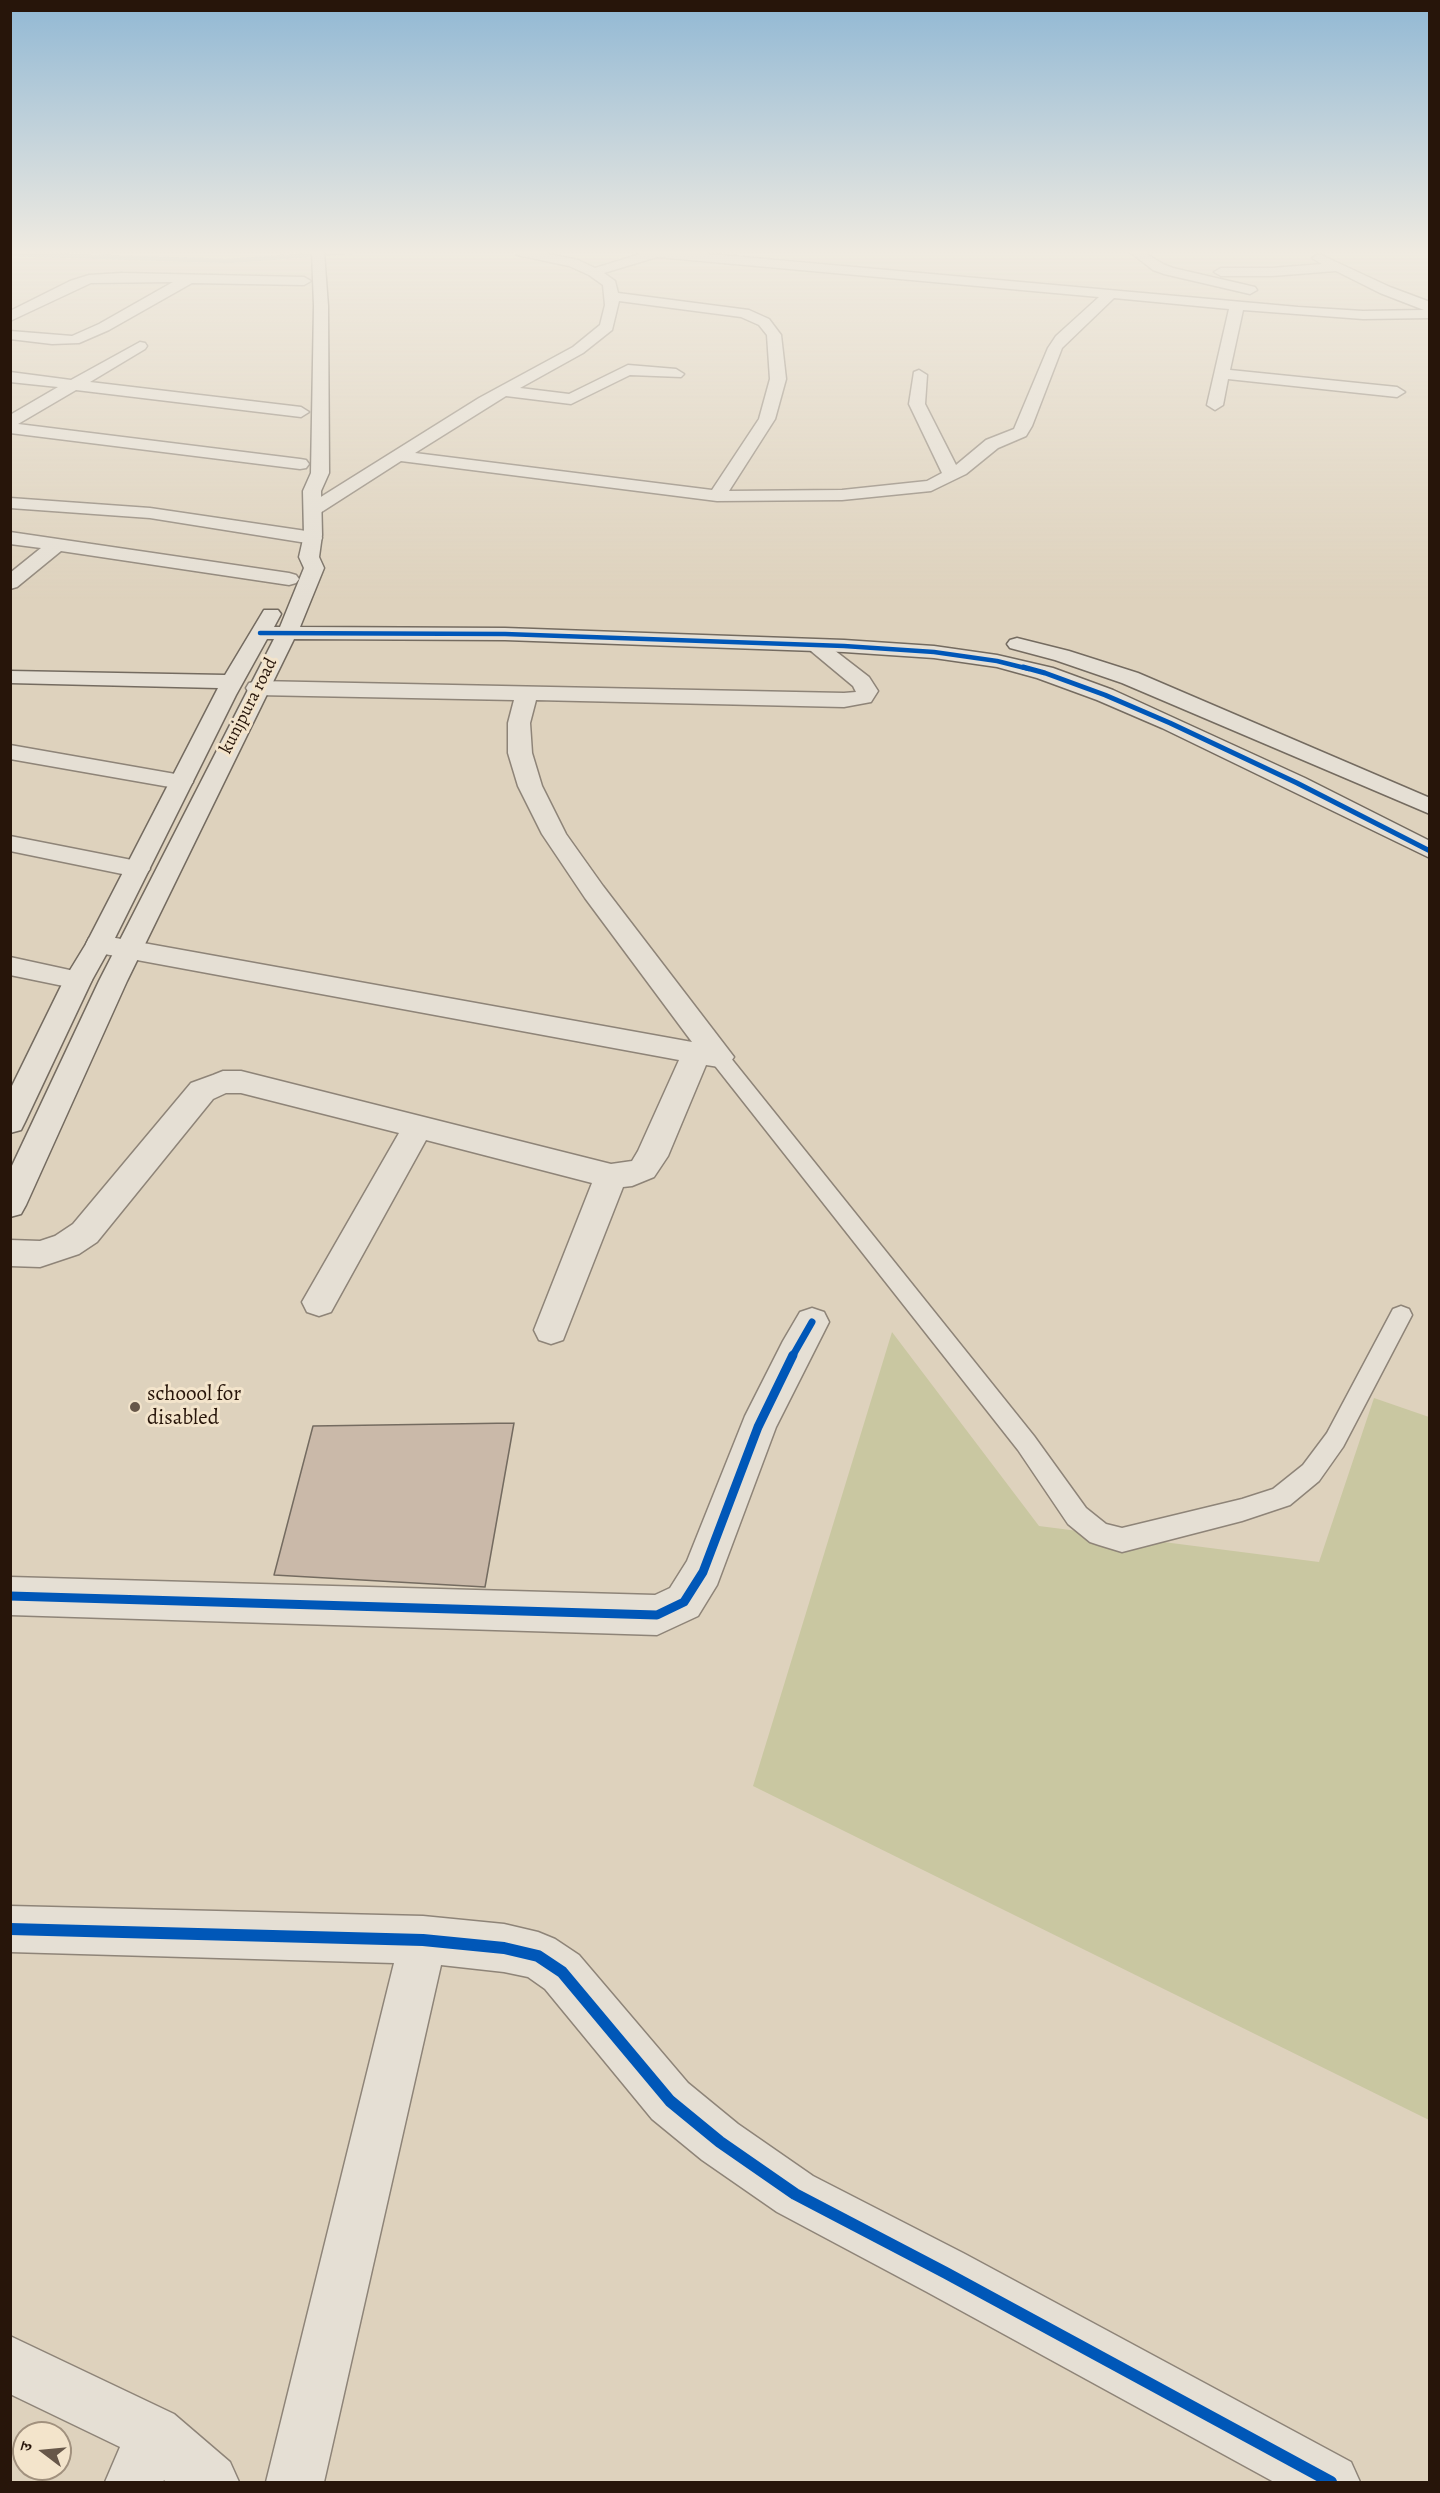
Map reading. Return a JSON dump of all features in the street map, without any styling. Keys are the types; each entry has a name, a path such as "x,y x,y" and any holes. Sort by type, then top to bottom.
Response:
{"street":[{"path":"10,422 102,368"},
{"path":"10,503 150,513 311,548 313,500 320,473 321,368"},
{"path":"313,500 399,456 503,391 544,368"},
{"path":"717,496 767,419 777,379 776,368"},
{"path":"399,456 717,496 842,495 908,490 931,486 960,470 992,444 1020,432 1047,368"},
{"path":"1215,405 1223,368"},
{"path":"503,391 571,399 628,370 676,374"},
{"path":"1222,374 1397,392"},
{"path":"919,375 917,404 952,475"},
{"path":"10,377 301,412"},
{"path":"10,428 300,464"},
{"path":"300,444 303,481 313,500"},
{"path":"10,538 289,579"},
{"path":"10,583 56,546"},
{"name":"kunjpura road","path":"10,1205 113,981 257,688 278,625 289,579 311,548"},
{"name":"kunjpura road","path":"10,1122 78,980 99,944 232,682 278,625 314,568 311,548"},
{"path":"278,625 510,616 684,621 901,633 1016,644 1062,654 1130,678 1430,807"},
{"path":"278,625 934,652 997,662 1046,673 1170,723 1297,783 1430,851"},
{"path":"257,688 844,700 863,697 867,691 861,682 819,647"},
{"path":"10,677 232,682"},
{"path":"527,692 519,723 520,753 530,786 554,834 707,1055"},
{"path":"10,752 181,782"},
{"path":"10,843 137,869"},
{"path":"99,944 707,1055"},
{"path":"10,966 78,980"},
{"path":"10,1253 40,1254 67,1245 85,1233 103,1214 190,1102 202,1091 223,1082 241,1082 611,1176 632,1174 644,1169 707,1055"},
{"path":"319,1302 418,1127"},
{"path":"551,1330 611,1176"},
{"path":"10,1596 657,1615 684,1602 703,1572 759,1427 795,1351 812,1322"},
{"path":"10,1929 423,1940 504,1948 538,1956 562,1972 670,2101 720,2142 795,2194 946,2272 1331,2482"},
{"path":"295,2482 423,1940"},
{"path":"10,2364 144,2458 210,2482"}],"lane":[{"path":"707,1055 1026,1443 1077,1516 1099,1534 1122,1540 1242,1510 1281,1497 1311,1473 1335,1440 1401,1315"}],"shaded area":[{"path":"892,1332 1039,1526 1319,1562 1374,1398 1429,1417 1429,2120 753,1786"}],"building":[{"path":"514,1423 485,1587 274,1575 313,1426"}],"cycle path":[{"path":"260,633 505,634 844,646 934,652 997,661 1045,673 1105,695 1170,723 1297,783 1430,851"},
{"path":"10,1596 657,1615 684,1602 703,1572 758,1427 795,1351 812,1322"},
{"path":"10,1929 423,1940 504,1948 538,1956 562,1972 670,2101 720,2142 795,2194 946,2273 1331,2482"}],"place":[{"name":"schoool for disabled","path":"135,1407"}]}
